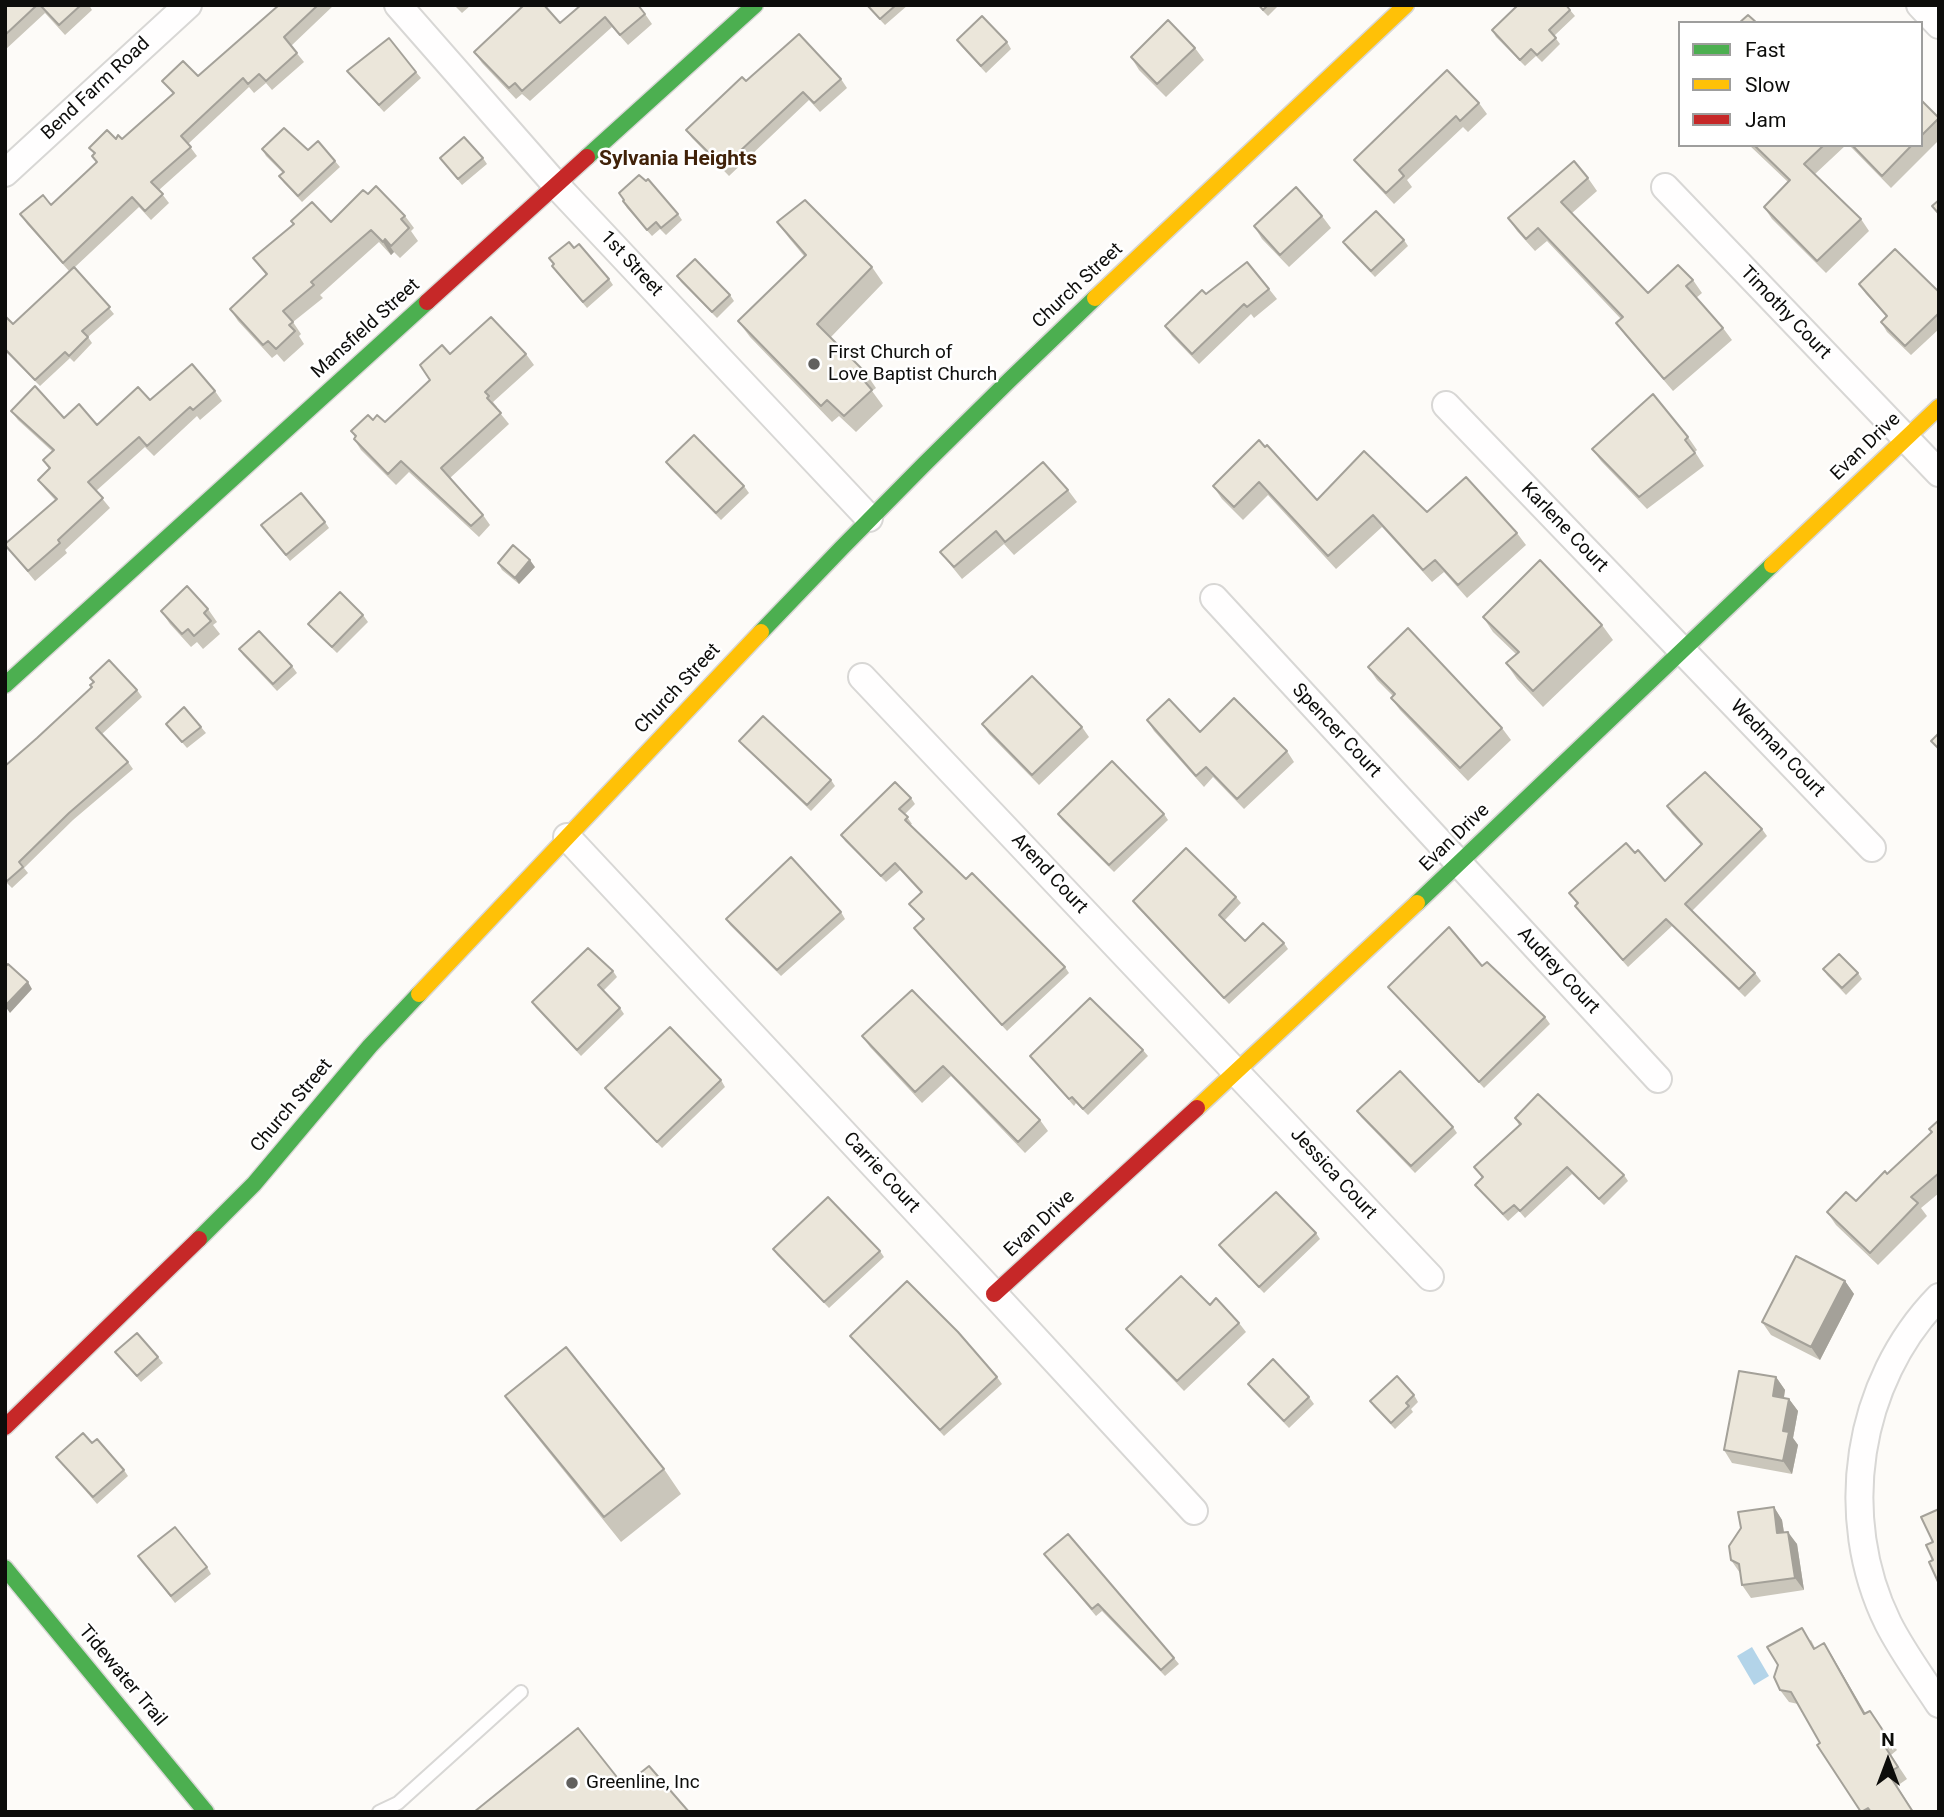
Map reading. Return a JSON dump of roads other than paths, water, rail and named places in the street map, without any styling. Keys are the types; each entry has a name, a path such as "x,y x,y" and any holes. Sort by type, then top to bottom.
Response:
{"street":[{"name":"Bend Farm Road","path":"5,173 188,5"},
{"name":"1st Street","path":"398,5 556,185 869,518"},
{"name":"Mansfield Street","path":"5,685 755,5"},
{"name":"Church Street","path":"5,1427 254,1184 370,1045 869,518 1007,382 1406,5"},
{"path":"1920,5 1939,26"},
{"name":"Timothy Court","path":"1664,187 1939,473"},
{"name":"Karlene Court","path":"1446,405 1682,651"},
{"name":"Evan Drive","path":"995,1294 1459,863 1939,407"},
{"name":"Spencer Court","path":"1214,598 1459,863"},
{"name":"Wedman Court","path":"1682,651 1872,848"},
{"name":"Arend Court","path":"862,677 1236,1072"},
{"name":"Carrie Court","path":"567,837 1194,1511"},
{"name":"Audrey Court","path":"1459,863 1658,1079"},
{"name":"Jessica Court","path":"1236,1072 1430,1277"},
{"path":"1939,1297 1902,1344 1879,1388 1866,1431 1860,1465 1858,1507 1862,1542 1872,1584 1888,1624 1939,1704"},
{"name":"Tidewater Trail","path":"5,1568 206,1812"}],"lane":[{"path":"379,1812 398,1803 522,1692"}],"water":[{"path":"1752,1647 1769,1676 1754,1685 1737,1656"}],"place":[{"name":"First Church of Love Baptist Church","path":"814,364"},
{"name":"Greenline, Inc","path":"572,1783"}],"district":[{"name":"Sylvania Heights","path":"678,160"}]}
